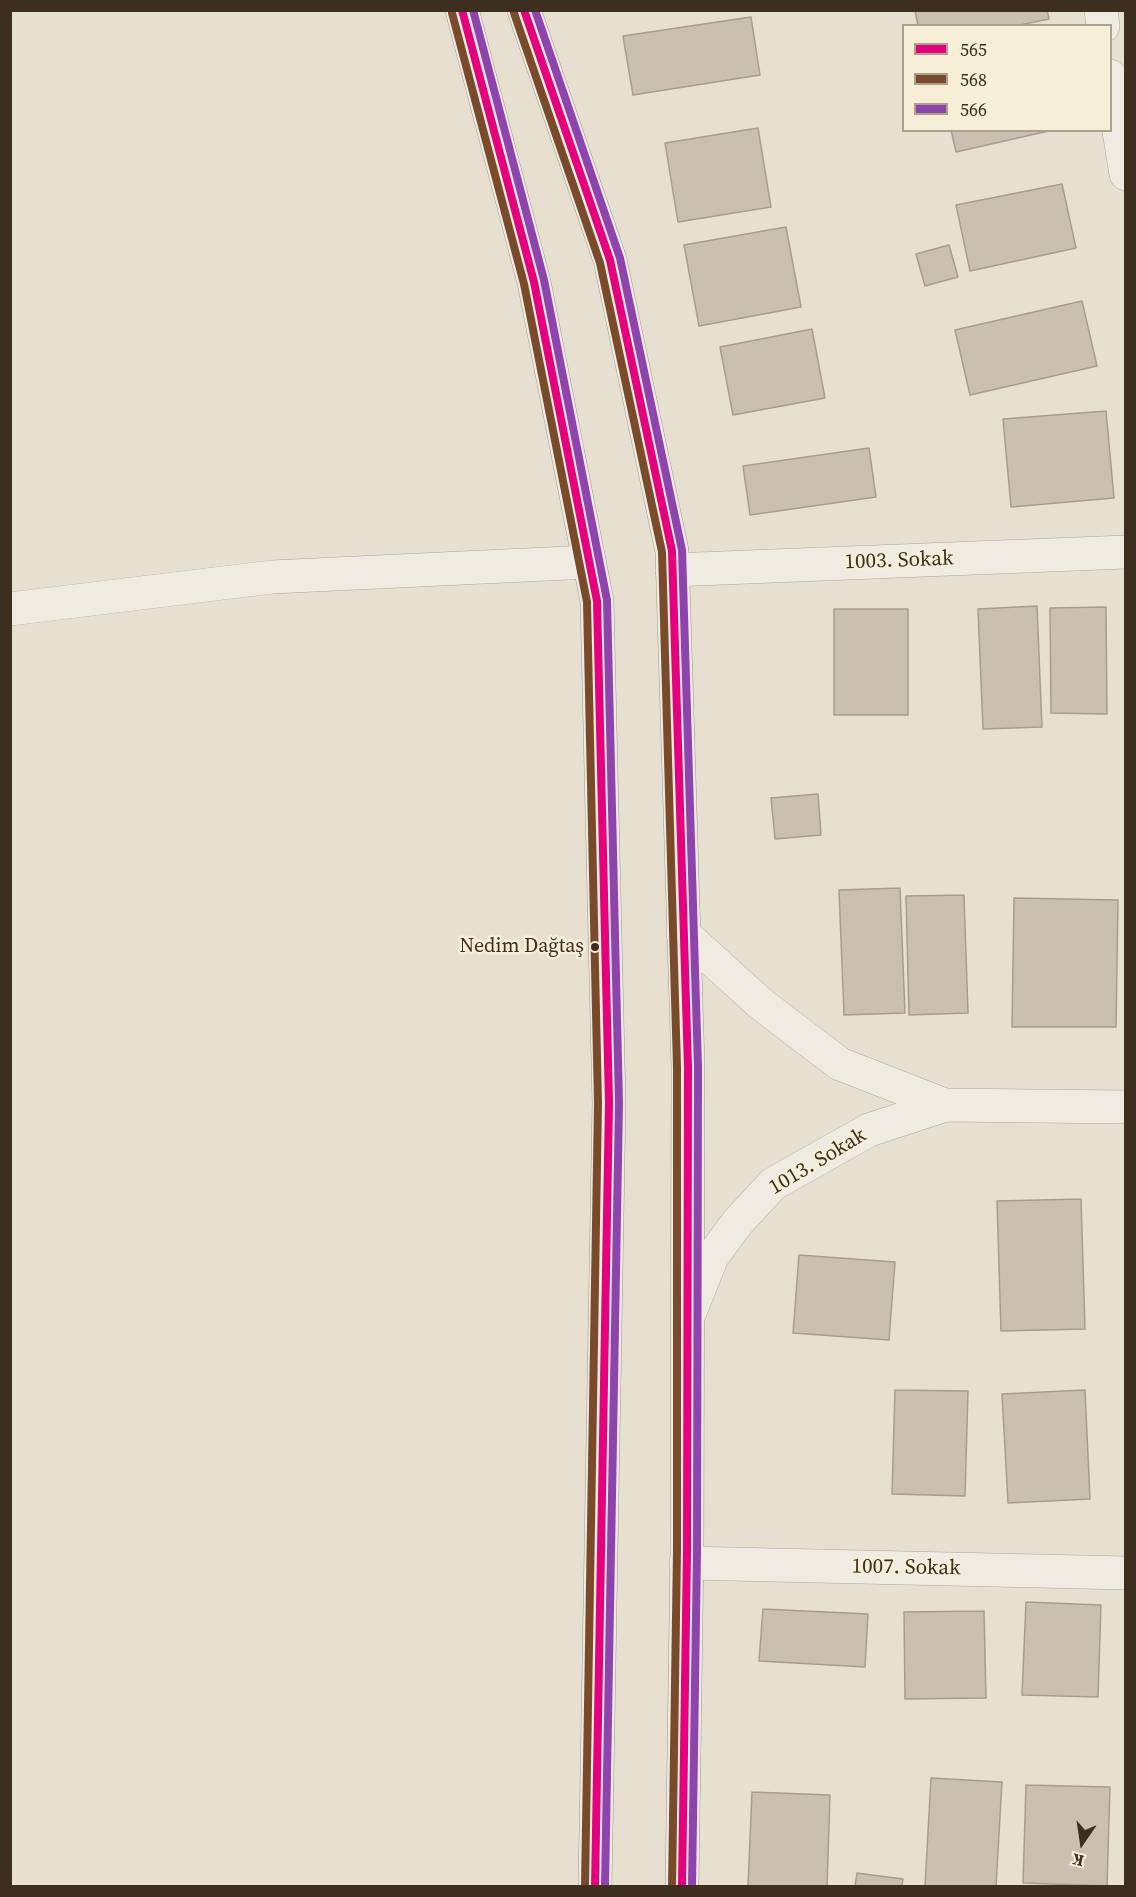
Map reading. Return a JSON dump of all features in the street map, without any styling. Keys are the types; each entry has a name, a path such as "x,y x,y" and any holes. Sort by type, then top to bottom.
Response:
{"main road":[{"path":"462,10 534,282 597,601 609,1103 596,1887"},
{"path":"524,10 610,260 672,552 688,1067 682,1887"},
{"path":"1112,89 1125,174"},
{"name":"1003. Sokak","path":"672,570 1125,552"},
{"path":"10,609 272,577 589,562"},
{"name":"1013. Sokak","path":"683,933 761,1005 840,1064 945,1105"},
{"name":"1013. Sokak","path":"687,1319 712,1257 737,1223 773,1184 869,1130 945,1105 1125,1107"},
{"name":"1007. Sokak","path":"686,1563 1125,1572"}],"building":[{"path":"915,10 1047,10 1049,19 1025,24 918,24"},
{"path":"751,17 760,75 633,95 623,36"},
{"path":"758,128 771,207 678,222 665,143"},
{"path":"951,132 1044,132 956,152"},
{"path":"1062,184 1076,248 970,271 956,205"},
{"path":"786,227 801,307 699,326 684,245"},
{"path":"949,245 958,277 925,286 916,254"},
{"path":"1082,301 1097,366 970,395 955,330"},
{"path":"812,329 825,398 733,415 720,347"},
{"path":"1106,411 1114,498 1011,507 1003,419"},
{"path":"869,448 876,497 750,515 743,466"},
{"path":"1037,606 1042,727 983,729 978,609"},
{"path":"1106,607 1107,714 1051,713 1050,608"},
{"path":"834,609 908,609 908,715 834,715"},
{"path":"818,794 821,835 775,839 771,798"},
{"path":"900,888 905,1013 844,1015 839,890"},
{"path":"964,895 968,1013 909,1015 906,896"},
{"path":"1014,898 1118,900 1116,1027 1012,1027"},
{"path":"1081,1199 1085,1329 1001,1331 997,1201"},
{"path":"799,1255 895,1262 889,1340 793,1333"},
{"path":"895,1390 968,1391 965,1496 892,1494"},
{"path":"1085,1390 1090,1499 1008,1503 1002,1394"},
{"path":"1026,1602 1101,1605 1098,1697 1022,1695"},
{"path":"763,1609 868,1614 865,1667 759,1661"},
{"path":"984,1611 986,1698 905,1699 904,1612"},
{"path":"931,1778 1002,1782 996,1886 925,1886"},
{"path":"1026,1785 1110,1787 1107,1886 1023,1883"},
{"path":"752,1792 830,1795 827,1886 748,1886"},
{"path":"857,1873 903,1879 902,1886 855,1886"}],"transit line":[{"name":"565","path":"462,10 534,282 597,601 609,1103 595,1886"},
{"name":"566","path":"473,10 544,280 607,600 619,1103 605,1886"},
{"name":"565","path":"524,10 610,260 672,551 688,1067 687,1550 682,1886"},
{"name":"566","path":"535,10 620,258 682,550 698,1067 697,1550 692,1886"},
{"name":"568","path":"452,13 524,284 587,602 598,1103 585,1886"},
{"name":"568","path":"514,13 600,263 662,552 677,1067 677,1550 672,1886"}],"place":[{"name":"Nedim Dağtaş","path":"595,947"}]}
